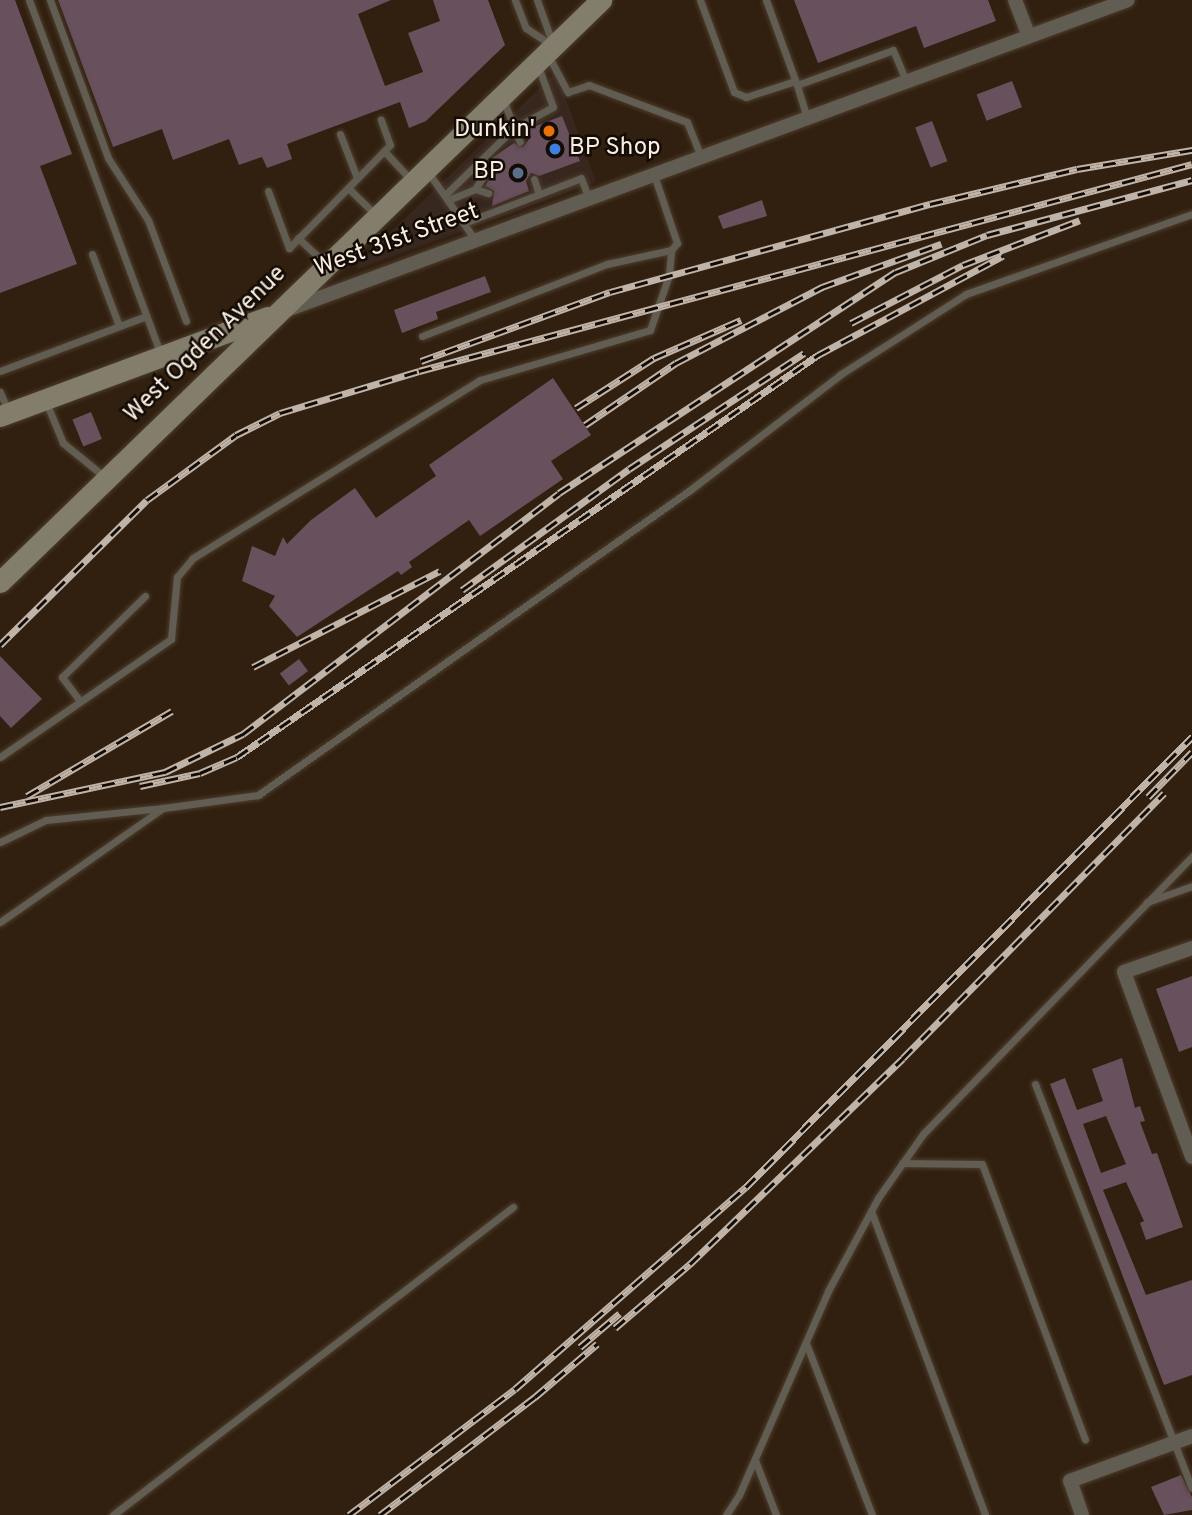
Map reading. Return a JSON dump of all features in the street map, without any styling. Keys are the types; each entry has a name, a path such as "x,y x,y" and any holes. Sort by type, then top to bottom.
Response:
{"main road":[{"name":"West Ogden Avenue","path":"0,582 601,0"},
{"name":"West 31st Street","path":"4,415 276,314"}],"street":[{"path":"1015,0 1029,36"},
{"name":"West 31st Street","path":"276,314 1128,0"},
{"path":"1192,948 1124,972 1192,1157"},
{"path":"1082,1515 1070,1481 1192,1436"}],"lane":[{"path":"29,0 161,357"},
{"path":"50,0 108,158 148,220 186,321"},
{"path":"515,0 526,28 546,54 568,92 589,85 687,122 701,157"},
{"path":"446,197 514,128 552,107 537,0"},
{"path":"700,0 734,92 746,97 893,50 906,81"},
{"path":"766,0 807,118"},
{"path":"502,96 520,142"},
{"path":"268,191 289,248 390,145 381,120"},
{"path":"340,134 357,178"},
{"path":"384,150 446,197 475,240"},
{"path":"475,189 491,164"},
{"path":"2,752 171,639 177,577 193,558 480,380 650,330 669,275 671,250 677,243 654,175"},
{"path":"464,223 581,178 589,198"},
{"path":"534,179 539,194"},
{"path":"348,187 377,216"},
{"path":"446,197 475,189 488,192"},
{"path":"0,842 46,820 258,795 690,490 841,374 966,294 1192,214"},
{"path":"298,239 326,265"},
{"path":"422,336 607,264 671,250"},
{"path":"92,254 119,326"},
{"path":"1,368 146,316"},
{"path":"0,392 4,415"},
{"path":"46,400 63,443 107,478"},
{"path":"80,701 62,677 145,596"},
{"path":"0,922 163,808"},
{"path":"726,1515 755,1459 806,1342 871,1211 902,1163 923,1134 1192,856"},
{"path":"1145,903 1192,886"},
{"path":"1035,1083 1192,1489"},
{"path":"902,1163 982,1164 1085,1439"},
{"path":"113,1515 513,1207"},
{"path":"871,1211 985,1515"},
{"path":"806,1342 872,1515"},
{"path":"755,1459 776,1515"}],"shaded area":[{"path":"556,72 596,182 358,269 356,266"}],"building":[{"path":"0,0 15,0 72,154 40,166 77,264 0,293"},
{"path":"58,0 391,0 358,14 385,86 423,72 408,33 440,21 433,0 488,0 505,45 426,121 409,128 400,102 287,144 292,159 267,168 262,157 239,165 229,139 173,160 162,129 113,147"},
{"path":"794,0 988,0 996,21 924,48 916,26 818,63"},
{"path":"1012,81 1022,107 987,121 977,95"},
{"path":"562,116 580,161 539,176 531,173 526,181 529,191 492,206 494,191 485,186 497,165 492,158 514,143 523,147 531,137 528,129"},
{"path":"932,121 947,161 931,168 915,127"},
{"path":"762,200 767,216 723,229 718,216"},
{"path":"485,276 491,292 436,312 438,319 402,333 394,310"},
{"path":"553,378 591,435 551,461 563,479 480,536 469,520 409,562 412,567 401,575 398,571 297,637 269,606 275,596 242,581 252,546 275,556 283,537 287,544 311,520 355,488 376,518 436,476 429,465"},
{"path":"91,412 102,439 83,446 72,419"},
{"path":"0,656 42,699 11,728 0,716"},
{"path":"299,659 308,671 289,685 280,673"},
{"path":"1192,976 1192,1047 1179,1052 1156,989"},
{"path":"1122,1058 1135,1108 1140,1106 1145,1121 1140,1122 1152,1154 1157,1153 1183,1227 1146,1240 1140,1223 1144,1221 1126,1182 1103,1190 1146,1295 1192,1280 1192,1375 1164,1385 1050,1084 1065,1078 1077,1110 1103,1101 1092,1069","holes":["1106,1116 1126,1164 1101,1173 1083,1124"]},
{"path":"1181,1475 1192,1497 1192,1510 1164,1515 1151,1487"}],"railway":[{"path":"421,361 610,292 930,204 1077,169 1192,150"},
{"path":"0,645 147,500 236,435 280,413 419,371 1192,164"},
{"path":"0,807 165,772 243,734 559,493 896,272 987,235 1192,180"},
{"path":"851,323 963,265 1080,220"},
{"path":"585,425 676,363 822,287 941,244"},
{"path":"140,786 200,773 237,757 818,355 1003,256"},
{"path":"576,408 654,358 741,320"},
{"path":"462,590 629,469 804,353"},
{"path":"253,667 440,571"},
{"path":"27,796 172,711"},
{"path":"349,1515 515,1389 746,1187 1192,737"},
{"path":"1148,797 1192,752"},
{"path":"615,1328 690,1264 903,1058 1164,793"},
{"path":"580,1347 620,1313"},
{"path":"380,1515 535,1397 597,1344"}],"place":[{"name":"Dunkin'","path":"549,131"},
{"name":"BP Shop","path":"555,149"},
{"name":"BP","path":"518,173"}]}
